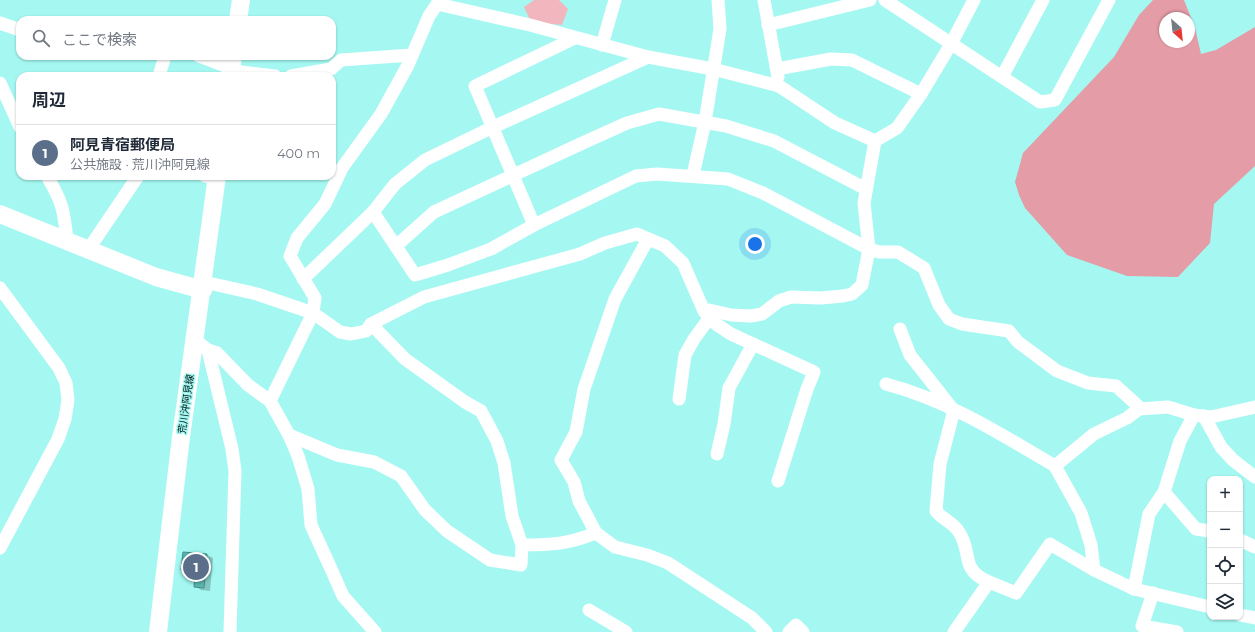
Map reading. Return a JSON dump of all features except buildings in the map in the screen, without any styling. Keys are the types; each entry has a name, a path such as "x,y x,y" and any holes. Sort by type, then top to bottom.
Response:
{"main road":[{"path":"239,16 241,0"},
{"name":"荒川沖阿見線","path":"158,632 181,437 202,345 203,286 213,180"},
{"path":"0,214 156,277 203,286"}],"street":[{"path":"602,45 615,0"},
{"path":"693,175 705,122 720,29 718,0"},
{"path":"764,0 779,86"},
{"path":"768,25 870,0"},
{"path":"885,0 907,6 951,44 1040,102 1055,100 1109,0"},
{"path":"679,399 685,355 709,310 731,315 751,316 762,314 778,301 791,297 821,298 852,294 862,285 869,249 864,203 875,142 897,128 921,94 951,44 974,0"},
{"path":"1002,76 1043,0"},
{"path":"270,401 313,313 315,298 290,256 297,238 325,204 342,168 381,114 412,55 429,16 438,1 648,57 714,69 779,86 835,123 875,142"},
{"path":"0,23 16,29"},
{"path":"534,225 475,86 575,38"},
{"path":"314,72 331,69 341,60 412,55"},
{"path":"303,279 373,212 395,184 426,160 492,128 648,57"},
{"path":"777,70 831,59 852,60 921,94"},
{"path":"160,72 164,60"},
{"path":"212,60 232,66"},
{"path":"0,84 16,118"},
{"path":"396,246 434,212 627,123 659,114 726,126 774,141 866,189"},
{"path":"373,212 415,275 448,265 491,249 534,225 636,176 657,174 693,175 705,178 728,179 763,193 869,249 879,252 898,252 924,268 939,305 949,318 962,324 1009,331 1018,342 1057,372 1088,382 1116,386 1137,405 1139,409"},
{"path":"49,180 61,200 65,214 68,242"},
{"path":"88,250 135,180"},
{"path":"203,286 258,294 313,313 340,332 351,334 366,331 371,324 424,296 572,256 637,234 665,246 683,263 707,314 731,334 814,372 807,389 778,481"},
{"path":"648,239 615,299 584,389 576,432 561,460 574,482 579,501 596,533 615,547 668,562 752,618 766,632"},
{"path":"0,288 60,368 66,383 68,400 65,419 58,439 0,548"},
{"path":"289,435 337,455 374,462 401,476 425,510 447,531 490,560 521,565 522,545 512,516 504,463 497,441 481,411 465,402 405,359 371,324"},
{"path":"900,329 910,355 951,407 953,414 940,464 936,511 940,516 953,524 960,533 972,572 978,578 1016,593 1050,544 1094,570 1134,589 1207,606"},
{"path":"717,454 724,424 729,388 753,344"},
{"path":"202,345 217,353 248,385 270,401 289,435 308,489 311,525 343,596 374,632"},
{"path":"202,345 232,449 235,471 230,632"},
{"path":"886,384 913,392 951,407 1055,466 1081,513 1091,545 1094,570"},
{"path":"1055,466 1094,434 1127,418 1139,409 1168,407 1200,416 1211,417 1255,407"},
{"path":"1200,416 1220,447 1255,478"},
{"path":"1134,589 1149,514 1164,492 1180,441 1200,416"},
{"path":"1164,492 1196,529 1207,531"},
{"path":"522,545 556,545 575,541 596,533"},
{"path":"1243,541 1255,547"},
{"path":"954,632 989,582"},
{"path":"1152,594 1142,626 1177,632"},
{"path":"589,610 626,632"},
{"path":"1243,616 1255,618"},
{"path":"788,632 796,625 803,632"}],"shaded area":[{"path":"534,0 559,0 568,9 562,25 531,22 524,7"},
{"path":"1153,0 1184,0 1189,12 1159,12 1159,48 1195,48 1195,28 1201,54 1216,50 1255,27 1255,166 1214,204 1210,243 1178,277 1127,276 1067,255 1025,208 1015,182 1023,153 1114,57 1139,15"}],"place":[{"name":"阿見青宿郵便局","path":"196,567"}]}
